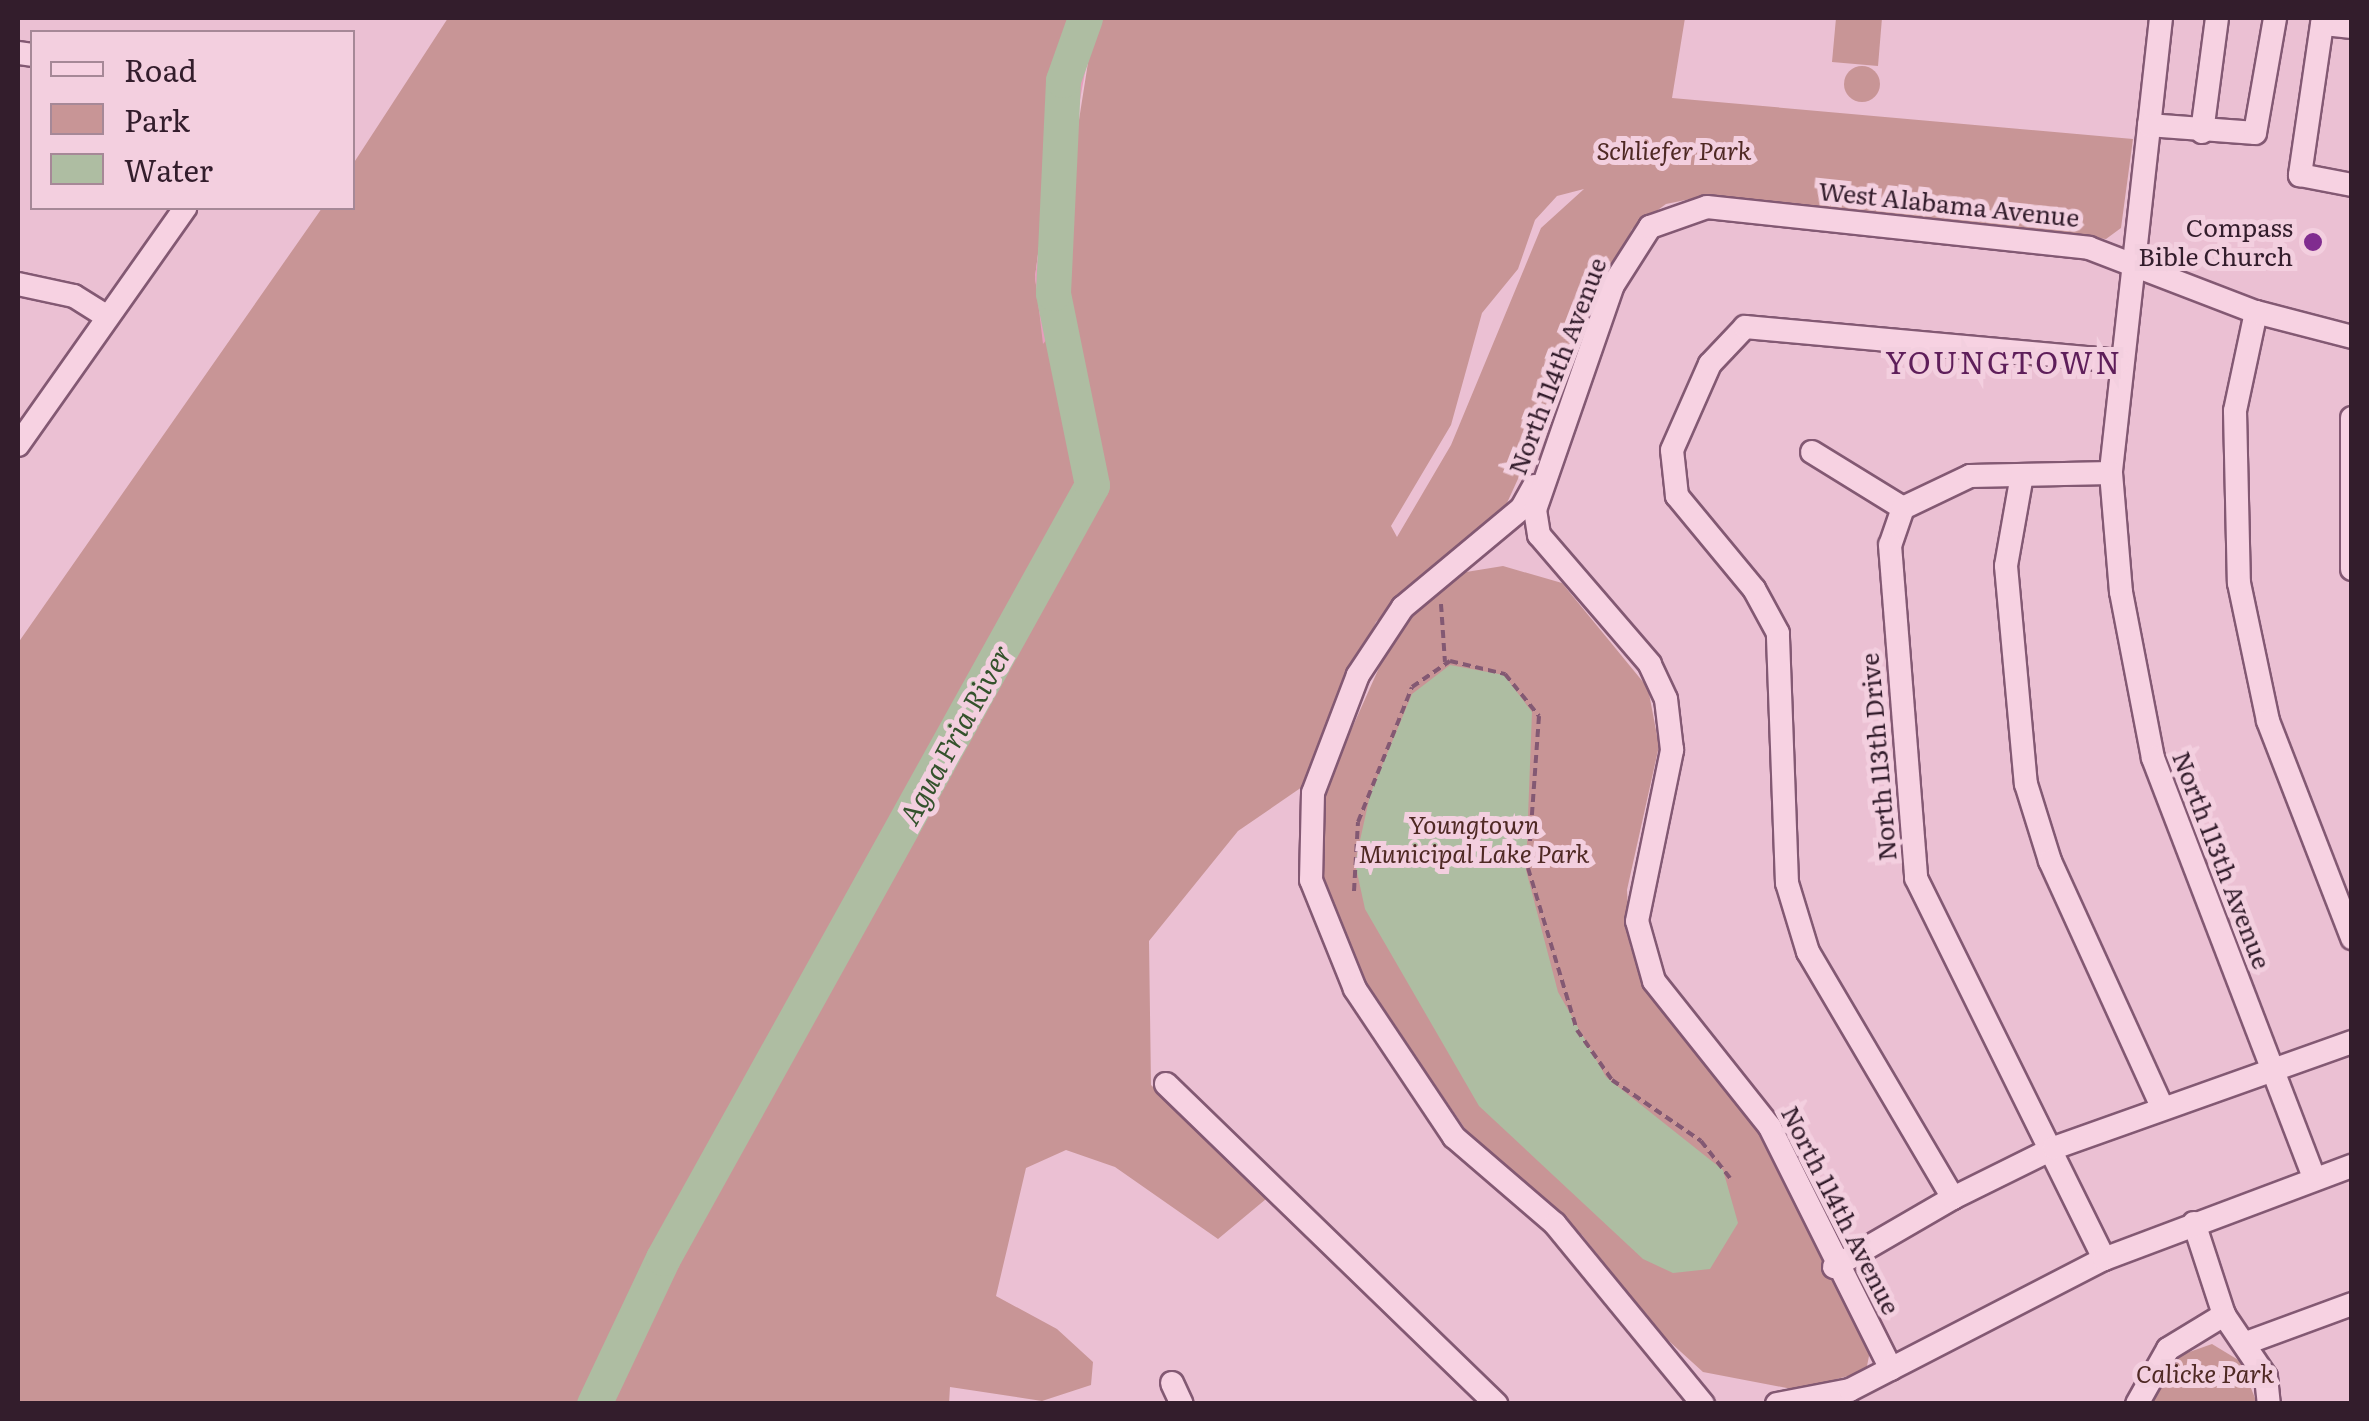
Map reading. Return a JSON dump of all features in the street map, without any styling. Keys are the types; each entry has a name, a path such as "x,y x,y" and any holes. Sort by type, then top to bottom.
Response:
{"street":[{"name":"North 113th Avenue","path":"2161,18 2119,361 2111,473 2121,592 2153,758 2313,1174"},
{"path":"2202,132 2218,18"},
{"path":"2149,125 2254,134 2274,18"},
{"path":"2352,27 2322,24 2300,175 2352,185"},
{"name":"West Alabama Avenue","path":"1650,227 1707,207 2043,238 2133,259 2256,312 2349,336"},
{"path":"18,444 184,210"},
{"name":"North 114th Avenue","path":"1650,227 1613,284 1541,474 1539,535 1650,664 1669,712 1672,750 1637,921 1654,982 1763,1115 1834,1267 1891,1369"},
{"path":"18,284 74,296 106,315"},
{"path":"2349,336 2352,311"},
{"path":"2256,312 2235,411 2239,583 2268,721 2352,938"},
{"path":"1953,1198 1808,952 1787,883 1778,633 1754,589 1677,496 1672,450 1710,364 1745,328 2119,361"},
{"path":"2352,418 2352,569"},
{"path":"1812,452 1903,508 1941,483 2022,475 2111,473"},
{"path":"1541,474 1522,508 1403,607 1358,675 1313,793 1311,880 1354,989 1454,1137 1555,1224 1704,1404"},
{"path":"2022,475 2006,566 2026,784 2050,862 2162,1107"},
{"name":"North 113th Drive","path":"1903,508 1890,546 1916,878 1941,944 2054,1148 2104,1259"},
{"path":"1834,1267 1953,1198 2054,1148 2271,1064 2352,1042"},
{"path":"1166,1084 1496,1404"},
{"path":"1777,1404 1834,1397 2104,1259 2313,1174 2352,1166"},
{"path":"2194,1224 2224,1315 2266,1377 2269,1404"},
{"path":"2246,1344 2352,1304"},
{"path":"2137,1404 2168,1349 2224,1315"}],"path":[{"path":"1440,600 1445,662"},
{"path":"1354,891 1352,840 1390,732 1412,687 1445,662 1505,674 1539,716 1528,868 1583,1041 1612,1080 1701,1142 1730,1178"}],"green space":[{"name":"Schliefer Park","path":"448,18 1069,18 1035,277 1044,343 1095,18 1685,18 1672,98 2133,139 2121,228 2106,239 1705,196 1666,204 1632,229 1507,503 1376,622 1302,787 1238,831 1149,941 1151,1085 1266,1199 1218,1239 1115,1167 1066,1150 1026,1168 996,1296 1057,1329 1093,1362 1091,1385 1042,1401 950,1387 949,1404 18,1404 18,643 321,210 355,210 355,161","holes":["1584,189 1541,228 1451,445 1397,537 1391,526 1451,425 1482,313 1518,269 1535,220 1557,196"]},
{"path":"1836,18 1882,18 1878,66 1832,62"},
{"path":"1862,66 1875,71 1880,84 1875,97 1862,102 1849,97 1844,84 1849,71"},
{"name":"Youngtown Municipal Lake Park","path":"1503,566 1562,583 1648,688 1659,746 1627,890 1630,946 1651,996 1738,1095 1769,1145 1870,1351 1866,1371 1797,1390 1703,1372 1659,1332 1582,1235 1482,1153 1360,977 1319,881 1319,802 1395,632 1460,573"},
{"name":"Calicke Park","path":"2212,1344 2240,1361 2257,1403 2150,1404 2178,1356"}],"sand":[{"path":"1069,18 1095,18 1078,111 1063,319 1043,344 1035,277"}],"water":[{"path":"1450,665 1504,675 1532,712 1526,870 1558,992 1606,1077 1723,1170 1738,1223 1710,1269 1673,1273 1643,1259 1479,1106 1365,909 1355,863 1370,795 1412,694"}],"waterway":[{"name":"Agua Fria River","path":"594,1404 663,1258 1092,485 1053,293 1063,80 1085,18"}],"place":[{"name":"Compass Bible Church","path":"2313,242"}],"district":[{"name":"YOUNGTOWN","path":"2004,361"}]}
